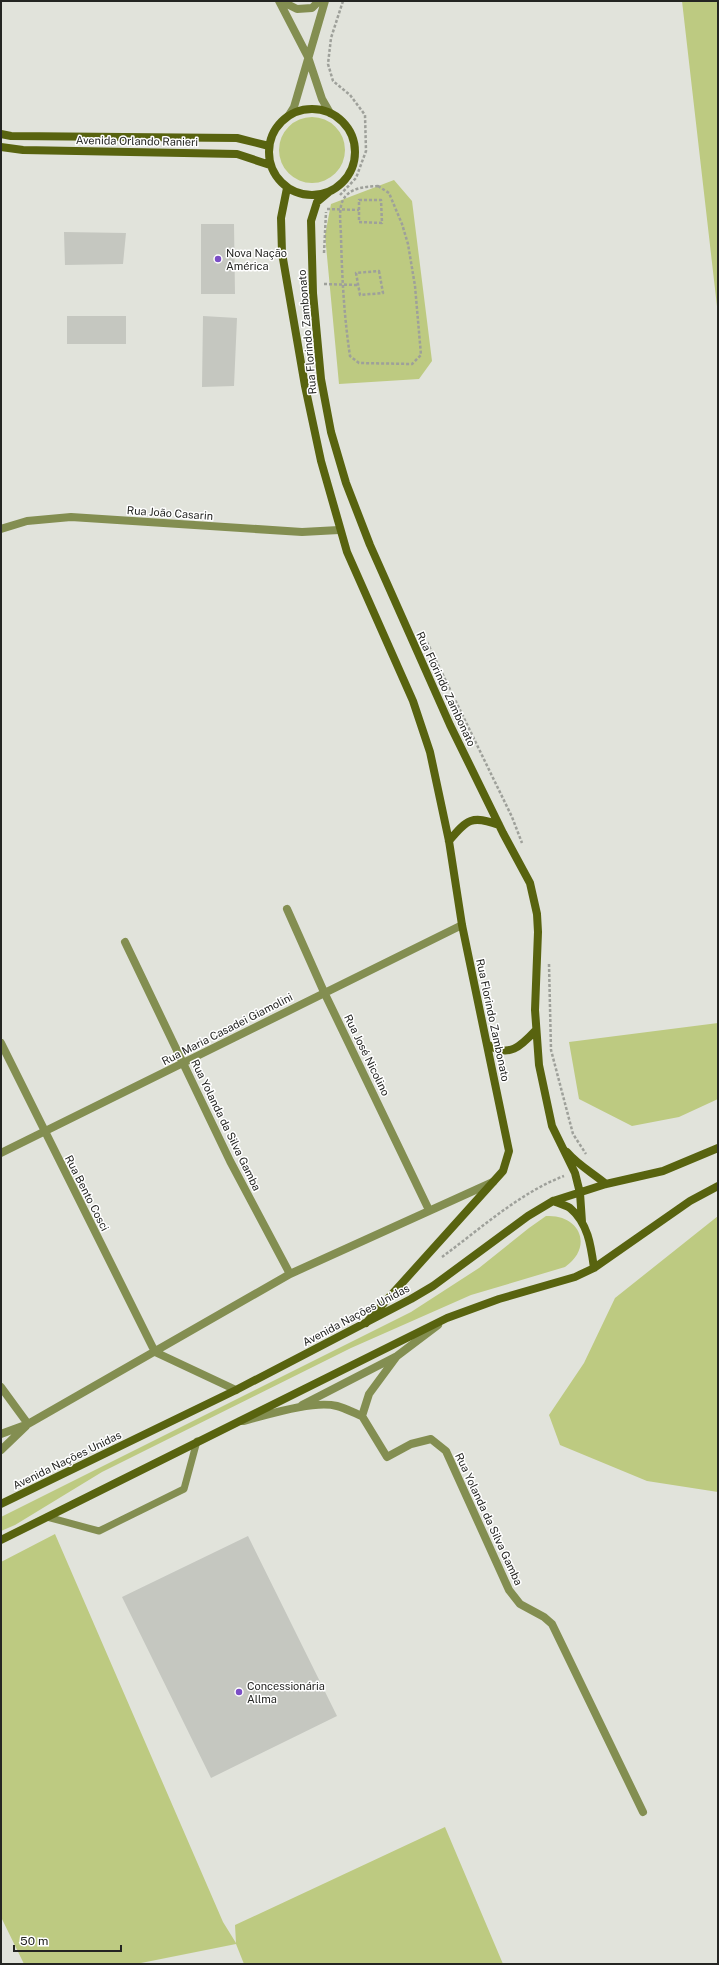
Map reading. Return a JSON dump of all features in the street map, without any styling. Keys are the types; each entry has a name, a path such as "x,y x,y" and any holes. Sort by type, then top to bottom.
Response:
{"main road":[{"path":"316,109 330,113 342,121 350,132 355,145 355,160 350,173 341,184 329,192 315,196 300,194 287,188 277,178 270,165 269,146 271,137 278,125 289,115 302,110 316,109"},
{"name":"Avenida Orlando Ranieri","path":"1,134 11,136 237,138 269,146"},
{"name":"Avenida Orlando Ranieri","path":"1,147 23,150 237,154 270,165"},
{"name":"Rua Florindo Zambonato","path":"287,188 281,218 282,253 305,386 321,461 339,530 347,552 413,701 430,752 449,840 462,925 508,1151 503,1171 366,1323"},
{"name":"Rua Florindo Zambonato","path":"329,192 318,202 311,221 313,301 321,379 331,432 346,483 370,546 450,725 499,826 530,884 537,914 536,1030 539,1065 552,1126 575,1173 580,1192 582,1222"},
{"path":"449,840 460,828 472,820 483,819 499,826"},
{"path":"487,1044 499,1051 510,1051 520,1048 536,1030"},
{"path":"552,1126 568,1153 584,1169 590,1171 606,1184"},
{"name":"Avenida Nações Unidas","path":"1,1504 236,1390 366,1323 433,1286 528,1216 553,1201 606,1184 663,1171 718,1148"},
{"path":"1,1540 230,1424 447,1318 499,1299 575,1276 594,1268 690,1201 718,1186"},
{"path":"553,1201 570,1208 582,1222 588,1234 594,1268"}],"street":[{"path":"280,1 297,8 312,8 319,1"},
{"path":"280,1 308,57 322,99 330,113"},
{"path":"289,115 294,106 325,1"},
{"name":"Rua João Casarin","path":"1,529 27,521 71,517 302,532 339,530"},
{"name":"Rua José Nicolino","path":"286,909 324,992 429,1210"},
{"name":"Rua Maria Casadei Giamolini","path":"1,1153 462,925"},
{"name":"Rua Yolanda da Silva Gamba","path":"124,942 230,1161 290,1274"},
{"name":"Rua Bento Cosci","path":"1,1043 155,1352"},
{"path":"1,1434 28,1424 290,1274 493,1182"},
{"path":"298,1408 397,1356 447,1318"},
{"path":"155,1352 236,1390"},
{"path":"230,1424 298,1408 336,1406 362,1416 369,1394 397,1356"},
{"path":"1,1387 28,1424"},
{"name":"Rua Yolanda da Silva Gamba","path":"362,1416 387,1457 411,1444 431,1439 446,1451 509,1590 520,1604 544,1617 552,1624 643,1812"},
{"path":"1,1450 28,1424"}],"lane":[{"path":"47,1517 99,1531 184,1489 197,1441"}],"path":[{"path":"335,200 356,178 366,151 365,115 350,96 333,81 328,64 331,38 343,1"},
{"path":"378,186 389,193 402,224 408,244 415,286 422,355 412,364 359,363 350,356 341,284 342,201 351,191 378,186"},
{"path":"359,200 382,200 382,223 359,222 359,210 359,200"},
{"path":"324,254 326,209 331,204"},
{"path":"326,209 359,210"},
{"path":"379,271 383,293 360,295 358,284 356,273 379,271"},
{"path":"324,277 324,292"},
{"path":"324,284 358,284"},
{"path":"424,637 509,810 523,845"},
{"path":"549,961 552,1050 573,1134 587,1155 584,1169"},
{"path":"440,1258 522,1199 552,1181 575,1173"}],"green space":[{"path":"682,1 718,1 718,315"},
{"path":"306,117 318,117 330,122 340,132 345,144 343,163 330,178 318,183 306,183 294,178 284,168 279,156 279,144 284,132 294,122"},
{"path":"394,180 412,201 432,361 419,379 339,384 325,235 331,204"},
{"path":"718,1023 718,1099 679,1117 632,1126 579,1099 569,1042"},
{"path":"546,1216 558,1217 567,1220 575,1226 579,1233 581,1242 579,1250 574,1259 565,1267 471,1295 351,1348 102,1472 15,1525 1,1531 1,1517 411,1312 479,1268"},
{"path":"718,1216 718,1492 647,1481 560,1445 549,1415 584,1363 615,1298"},
{"path":"55,1534 223,1922 236,1943 235,1925 445,1827 503,1964 244,1964 236,1944 136,1964 24,1964 1,1917 1,1562"}],"building":[{"name":"Nova Nação América","path":"201,224 234,224 235,294 201,294"},
{"path":"64,232 126,233 123,264 65,265"},
{"path":"67,316 126,316 126,344 67,344"},
{"path":"203,316 237,318 234,386 202,387"},
{"path":"248,1536 337,1716 211,1778 122,1597"}],"place":[{"name":"Nova Nação América","path":"218,259"},
{"name":"Concessionária Allma","path":"239,1692"}]}
